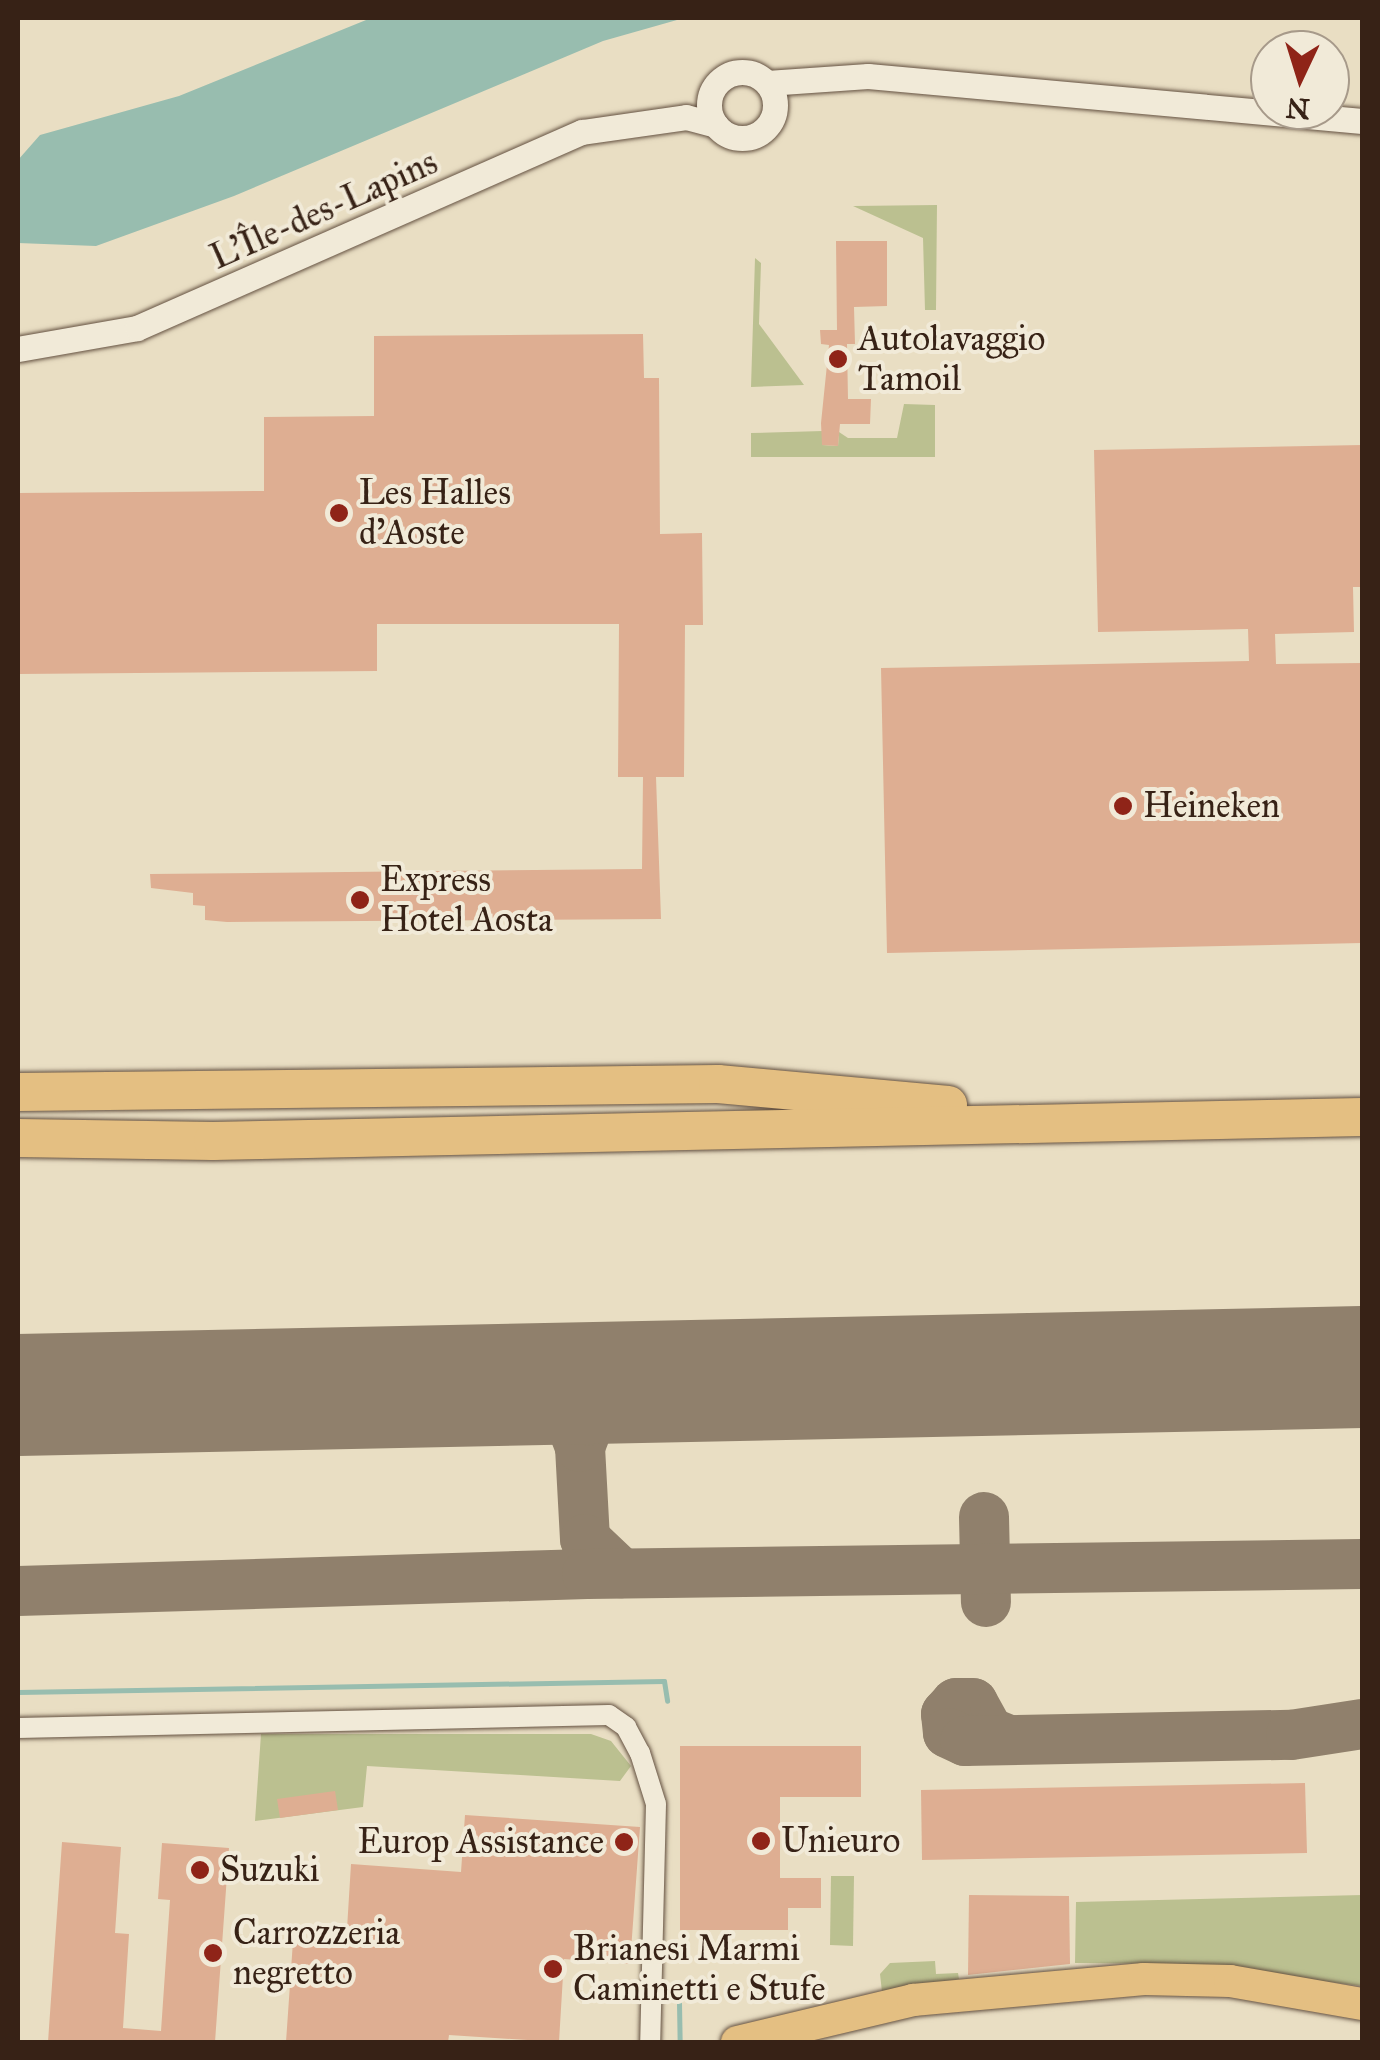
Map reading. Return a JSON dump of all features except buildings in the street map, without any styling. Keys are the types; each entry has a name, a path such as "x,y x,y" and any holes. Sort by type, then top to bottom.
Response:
{"highway":[{"path":"18,1092 718,1084 962,1106 1295,1118"},
{"path":"18,1138 213,1142 1362,1117"},
{"path":"18,1162 221,1165 1362,1141"}],"main road":[{"path":"737,2042 899,2002 1144,1979 1230,1981 1362,2004"},
{"path":"814,2042 1002,2010 1157,2000 1294,2009 1362,2022"}],"street":[{"name":"L'Île-des-Lapins","path":"654,119 712,92 738,72 771,94 868,76 1362,122"},
{"path":"712,92 716,125"},
{"name":"L'Île-des-Lapins","path":"18,348 137,328 260,279 560,141 654,119 686,116 716,125 734,136 752,136 767,126 771,94"},
{"path":"18,1728 609,1716 626,1727 640,1752 656,1804 650,2042"}],"shaded area":[{"path":"371,18 684,18 603,41 234,196 96,246 18,243 18,160 40,135 179,96"},
{"path":"937,205 936,310 925,310 923,238 853,206"},
{"path":"755,258 761,263 759,324 804,385 751,387"},
{"path":"904,404 935,405 935,457 751,457 751,433 823,431 822,445 838,446 839,432 848,438 897,438"},
{"path":"261,1734 591,1734 611,1741 631,1766 620,1781 367,1766 363,1807 255,1821"},
{"path":"831,1876 854,1876 853,1946 830,1945"},
{"path":"1362,1895 1362,1986 1186,1964 1075,1963 1076,1902"},
{"path":"935,1961 936,1974 958,1973 959,1979 882,1992 880,1974 890,1963"}],"waterway":[{"path":"18,1692 664,1681 667,1701"},
{"path":"679,2003 680,2042"}],"taxiway":[{"path":"1353,1367 1362,1369"},
{"path":"580,1447 590,1421 609,1400 659,1381"},
{"path":"498,1385 549,1403 572,1426 580,1447 585,1539 621,1573"},
{"path":"984,1517 986,1602"},
{"path":"18,1591 587,1574 1362,1564"},
{"path":"1009,1740 989,1732 973,1703 956,1703 946,1714 948,1733 965,1741 1291,1735 1362,1724"}],"runway":[{"path":"18,1395 1362,1367"}],"place":[{"name":"Autolavaggio Tamoil","path":"838,359"},
{"name":"Les Halles d'Aoste","path":"339,513"},
{"name":"Heineken","path":"1123,806"},
{"name":"Express Hotel Aosta","path":"360,900"},
{"name":"Unieuro","path":"761,1841"},
{"name":"Europ Assistance","path":"624,1842"},
{"name":"Suzuki","path":"200,1870"},
{"name":"Carrozzeria negretto","path":"213,1953"},
{"name":"Brianesi Marmi Caminetti e Stufe","path":"553,1969"}]}
